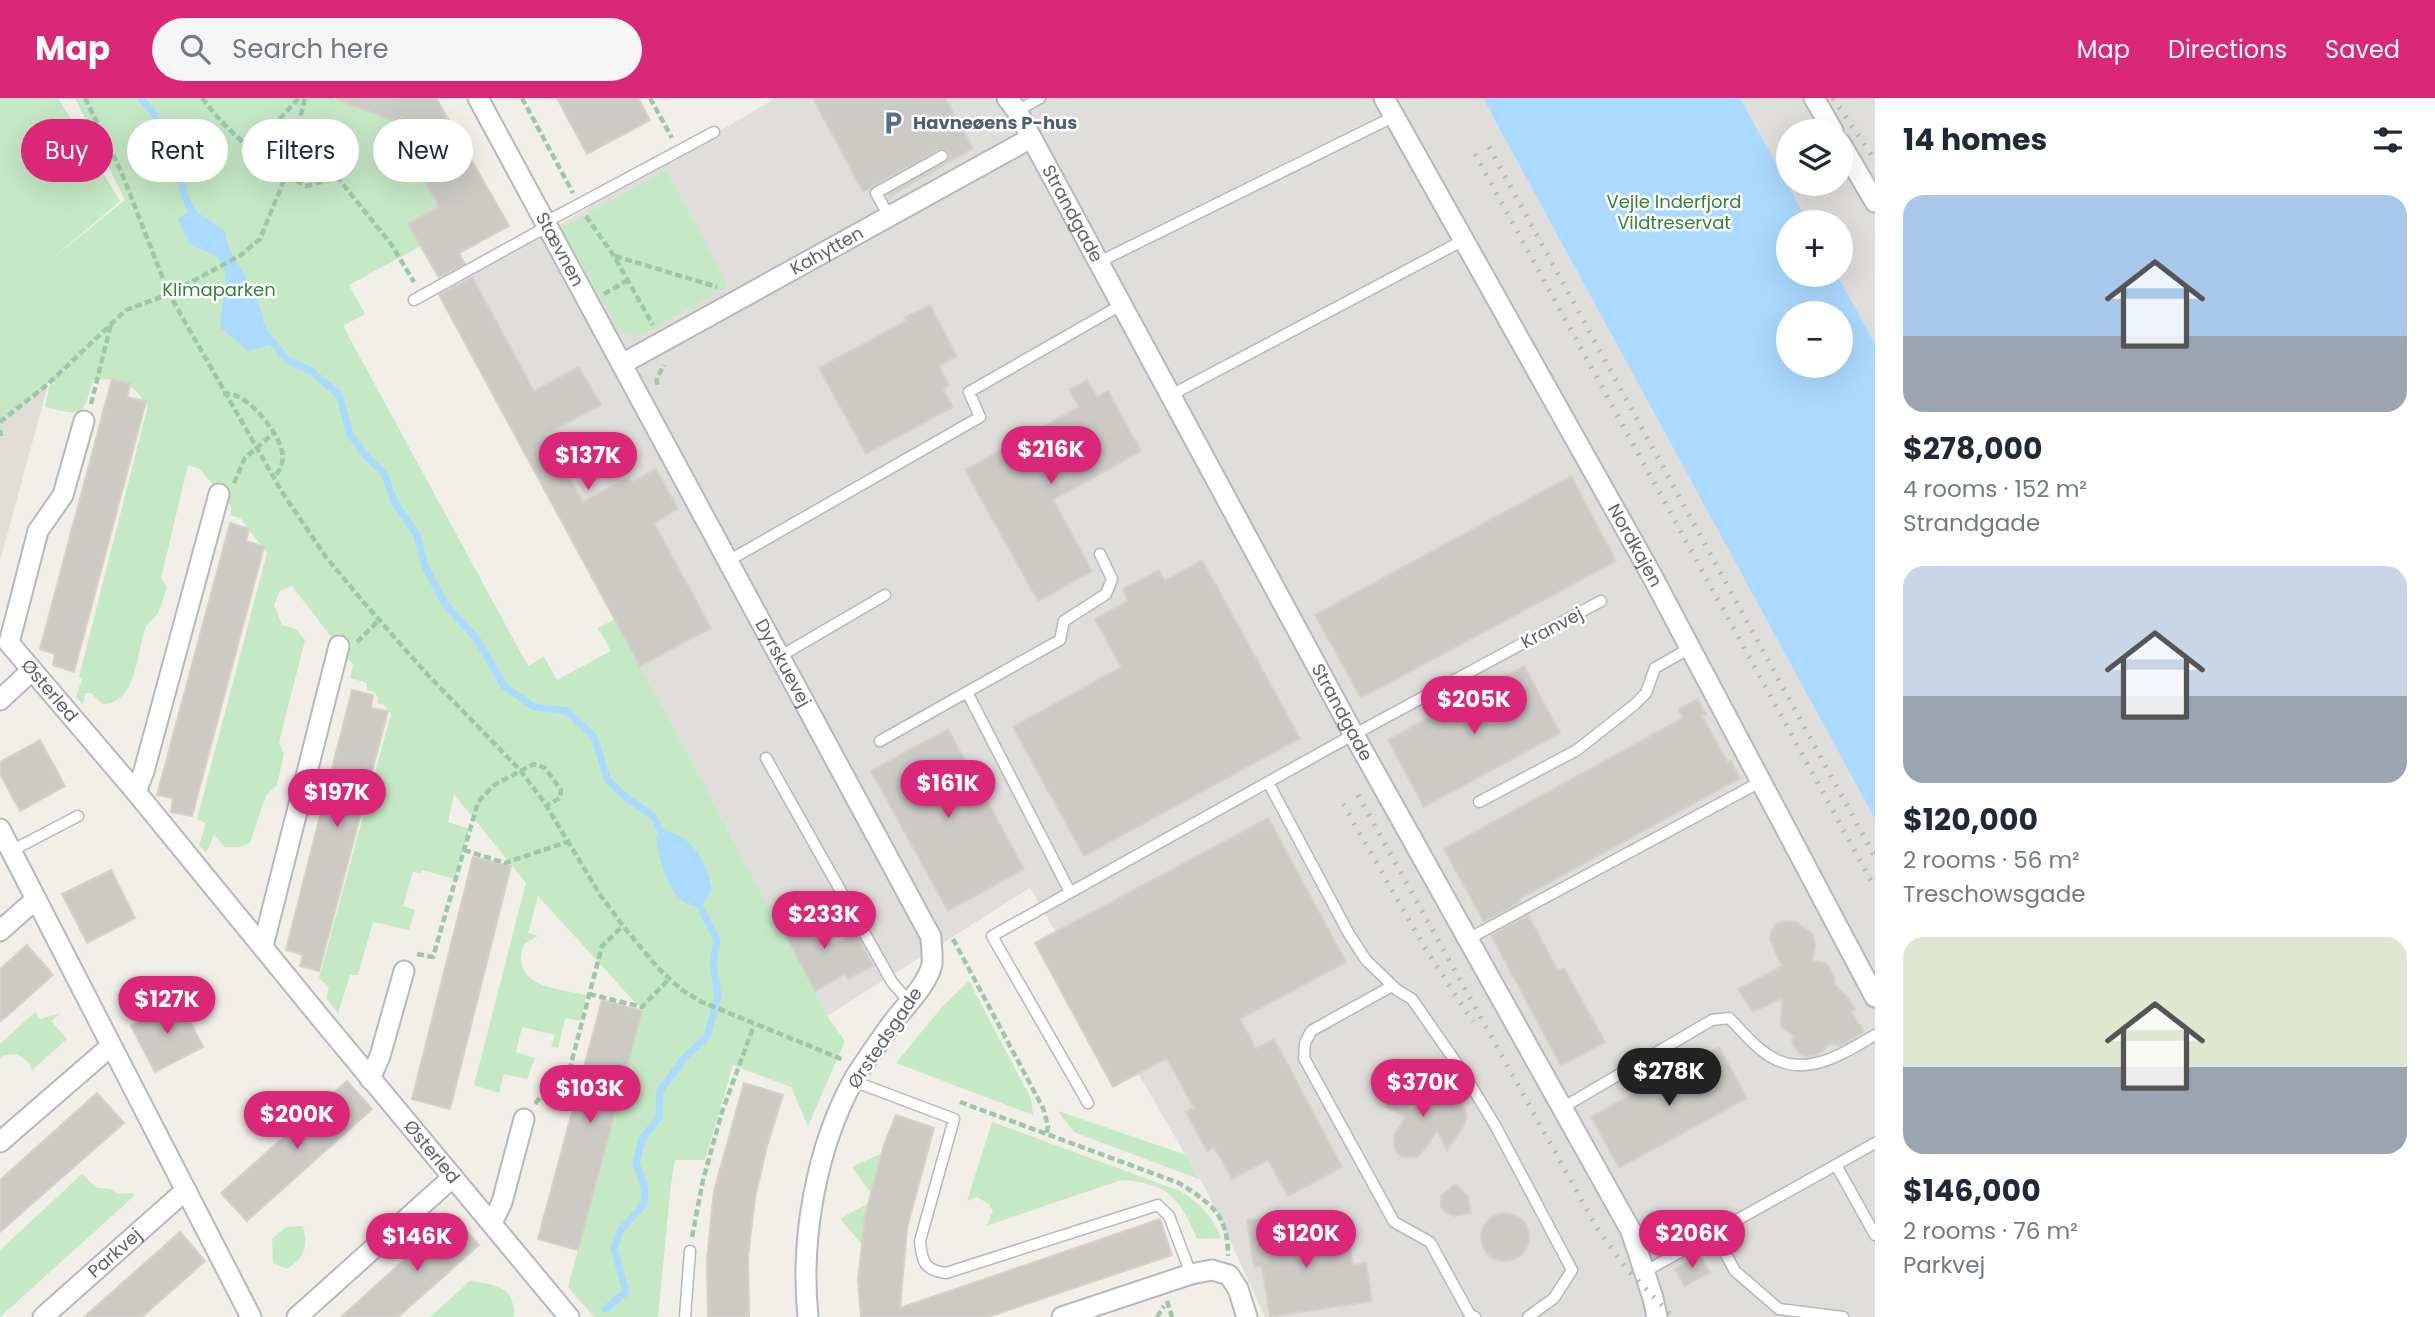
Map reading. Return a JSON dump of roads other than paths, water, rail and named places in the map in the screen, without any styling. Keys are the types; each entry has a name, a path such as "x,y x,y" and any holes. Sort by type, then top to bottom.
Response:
{"street":[{"name":"Stævnen","path":"478,98 622,364"},
{"name":"Nordkajen","path":"1384,98 1651,574 1875,997"},
{"path":"1814,98 1826,119"},
{"name":"Strandgade","path":"1012,104 1354,735 1631,1231 1657,1317"},
{"name":"Kahytten","path":"622,364 1031,138"},
{"path":"1853,164 1875,202"},
{"name":"Dyrskuevej","path":"622,364 931,937 932,965"},
{"name":"Østerled","path":"84,421 64,495 38,531 9,643 136,792 566,1316"},
{"path":"136,792 148,758 219,494"},
{"path":"263,946 339,646"},
{"path":"0,700 32,670"},
{"path":"0,829 251,1317"},
{"path":"0,931 36,899"},
{"name":"Ørstedsgade","path":"808,1317 805,1283 811,1206 826,1145 857,1074 919,989 932,965"},
{"path":"370,1079 380,1056 404,971"},
{"path":"0,1142 111,1046"},
{"path":"492,1223 502,1202 524,1119"},
{"path":"297,1317 453,1177"},
{"name":"Parkvej","path":"43,1317 186,1190"},
{"path":"1062,1317 1191,1274 1212,1270 1228,1275 1238,1289 1247,1317"}],"lane":[{"path":"1012,104 1040,98"},
{"path":"1099,262 1395,116"},
{"path":"418,297 579,204 714,132"},
{"path":"889,216 876,193 942,156"},
{"path":"1171,395 1464,240"},
{"path":"727,562 980,417 970,392 1121,305"},
{"path":"880,741 1060,640 1064,621 1106,594 1112,579 1100,554"},
{"path":"779,657 885,595"},
{"name":"Kranvej","path":"1088,1103 992,936 1601,601"},
{"path":"1479,802 1577,750 1646,693 1655,668 1690,648"},
{"path":"967,692 1070,892"},
{"path":"766,758 892,982 909,1002"},
{"path":"1268,782 1349,934 1366,960 1392,986 1412,999 1464,1074 1496,1127 1572,1270 1554,1298 1528,1317"},
{"path":"1468,939 1760,782"},
{"path":"11,851 78,816"},
{"path":"1392,986 1311,1031 1305,1043 1304,1058 1394,1222 1430,1242 1471,1316"},
{"path":"1562,1108 1712,1020 1729,1018 1761,1051 1774,1058 1814,1066 1875,1035"},
{"path":"857,1074 954,1119 920,1241 926,1267 946,1273 1158,1205 1169,1216 1191,1274"},
{"path":"1644,1272 1875,1143"},
{"path":"1836,1165 1875,1236"},
{"path":"1714,1233 1735,1271 1779,1309 1843,1317"},
{"path":"685,1317 690,1251"}],"water":[{"name":"Vejle Inderfjord Vildtreservat","path":"1483,98 1740,98 1776,164 1776,196 1794,196 1801,210 1776,210 1776,287 1844,287 1851,301 1776,301 1776,378 1853,378 1853,304 1875,344 1875,819"},
{"path":"192,209 225,231 230,249 259,303 275,343 248,351 220,327 226,273 217,256 189,244 178,219"},
{"path":"661,831 681,837 702,861 712,891 700,907 681,900 668,881 656,838"}],"waterway":[{"path":"141,98 172,143 183,192 195,215"},
{"path":"269,338 287,360 311,371 339,395 350,434 367,457 384,473 395,503 417,535 425,566 445,604 477,639 504,686 534,707 567,711 594,737 608,780 627,798 653,816 665,839"},
{"path":"605,1309 626,1292 614,1248 620,1231 644,1204 645,1189 636,1163 642,1139 659,1117 660,1091 684,1058 707,1037 718,996 713,963 717,940 696,899"}],"railway":[{"path":"1833,98 1875,160"},
{"path":"1489,147 1875,857"},
{"path":"1475,154 1875,888"},
{"path":"1358,795 1597,1228 1627,1269 1673,1317"},
{"path":"1343,804 1425,948 1473,1022"}],"place":[{"name":"Havneøens P-hus","path":"893,123"}],"park label":[{"name":"Klimaparken","path":"219,290"}]}
